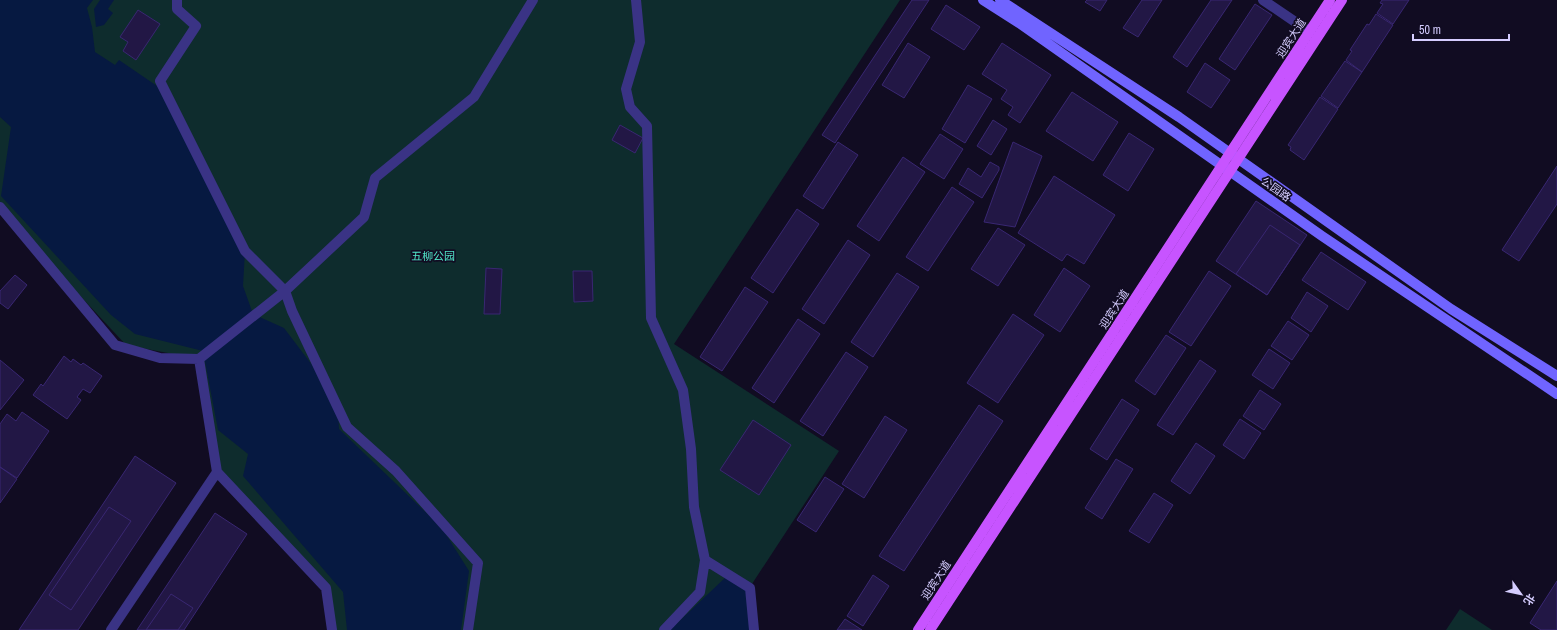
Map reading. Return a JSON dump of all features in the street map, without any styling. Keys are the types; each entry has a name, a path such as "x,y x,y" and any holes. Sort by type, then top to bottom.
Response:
{"main road":[{"name":"迎宾大道","path":"1234,156 1330,0"},
{"name":"迎宾大道","path":"918,630 1234,156 1342,0"},
{"name":"迎宾大道","path":"930,630 1226,168"}],"street":[{"path":"177,0 177,9 196,26 160,81 245,251 285,291 292,311 347,427 396,472 478,563 468,630"},
{"path":"0,207 115,345 160,358 200,358 285,291 364,216 375,178 474,97 533,0"},
{"path":"636,0 640,42 626,90 630,107 647,126 651,318 683,390 691,449 694,507 705,560 700,592 664,630"},
{"name":"公园路","path":"982,0 1019,23 1444,319 1557,394"},
{"path":"1000,0 1234,156 1451,309 1557,376"},
{"path":"1263,0 1310,32"},
{"path":"200,358 217,472 326,588 332,630"},
{"path":"111,630 217,472"},
{"path":"705,560 750,588 754,630"}],"green space":[{"name":"五柳公园","path":"0,0 900,0 674,344 839,451 750,587 754,630 332,630 326,588 217,472 199,359 126,345 0,210"},
{"path":"1460,609 1492,630 1446,630"}],"water":[{"path":"0,0 93,0 87,8 92,27 95,52 115,65 119,60 157,86 245,251 243,286 253,314 284,328 337,398 339,429 442,528 469,571 461,630 347,630 343,592 243,476 248,454 218,430 203,351 135,334 111,315 1,196 11,127 0,117"},
{"path":"100,0 114,0 108,9 113,13 104,25 96,27 94,9"},
{"path":"727,576 750,588 754,630 670,630"}],"building":[{"path":"912,0 929,0 835,143 822,135"},
{"path":"1087,0 1107,0 1100,11 1085,2"},
{"path":"1142,0 1162,0 1138,37 1123,28"},
{"path":"1211,0 1232,0 1187,67 1173,57"},
{"path":"1382,0 1409,0 1393,24 1377,13 1383,4 1380,3"},
{"path":"1255,4 1272,15 1235,70 1219,59"},
{"path":"946,5 980,27 964,50 931,29"},
{"path":"138,10 160,24 136,60 123,51 128,42 120,37"},
{"path":"1376,14 1393,25 1362,72 1346,60 1352,51 1350,50 1367,24 1369,25"},
{"path":"908,43 930,57 904,98 882,85"},
{"path":"1002,43 1051,75 1020,123 1008,115 1013,107 1001,99 1007,90 982,74"},
{"path":"1345,61 1362,72 1338,108 1321,96"},
{"path":"1205,63 1230,80 1211,108 1187,92"},
{"path":"968,85 992,99 965,143 942,129"},
{"path":"1072,92 1118,122 1093,161 1046,131"},
{"path":"1320,97 1338,109 1304,160 1290,150 1291,147 1288,145"},
{"path":"993,120 1007,129 991,155 977,146"},
{"path":"620,125 643,138 635,153 612,140"},
{"path":"1129,133 1154,149 1128,191 1103,175"},
{"path":"940,134 963,149 944,179 920,164"},
{"path":"838,142 858,155 823,209 803,196"},
{"path":"1013,142 1042,156 1015,227 984,222"},
{"path":"903,157 925,172 879,241 857,226"},
{"path":"990,162 999,167 999,170 982,198 959,184 968,168 981,177"},
{"path":"1557,166 1557,204 1519,261 1502,250"},
{"path":"1054,176 1115,215 1084,264 1067,254 1062,261 1018,233"},
{"path":"952,187 974,202 928,271 906,257"},
{"path":"1256,201 1307,235 1267,295 1216,261"},
{"path":"797,209 819,224 773,293 751,278"},
{"path":"1270,225 1300,245 1267,295 1236,274"},
{"path":"998,228 1025,245 998,286 971,269"},
{"path":"848,240 870,255 824,324 802,309"},
{"path":"1321,252 1366,282 1348,310 1302,280"},
{"path":"486,268 502,269 500,314 484,314"},
{"path":"1064,268 1090,286 1060,332 1034,315"},
{"path":"573,271 592,271 593,301 574,302"},
{"path":"1209,271 1231,286 1191,346 1169,332"},
{"path":"897,273 919,287 873,357 851,342"},
{"path":"15,275 27,285 8,309 0,303 0,291"},
{"path":"745,287 768,302 722,371 700,357"},
{"path":"1307,292 1328,306 1311,332 1291,318"},
{"path":"1013,314 1044,335 998,403 967,383"},
{"path":"798,319 820,334 774,403 752,388"},
{"path":"1288,321 1309,335 1292,360 1271,346"},
{"path":"1166,335 1186,348 1155,395 1135,381"},
{"path":"1269,349 1290,363 1273,389 1252,375"},
{"path":"846,352 868,367 823,436 800,421"},
{"path":"64,356 71,362 73,359 81,365 83,363 102,376 90,393 83,389 77,397 81,400 67,419 33,395 41,384 43,386"},
{"path":"0,360 24,380 0,410"},
{"path":"1200,360 1216,371 1173,435 1157,425"},
{"path":"1260,390 1281,404 1264,430 1243,416"},
{"path":"1122,399 1139,410 1107,460 1090,449"},
{"path":"979,405 1003,421 904,571 879,556"},
{"path":"22,412 49,431 17,478 0,467 0,424 7,414 16,421"},
{"path":"885,416 907,430 864,498 842,484"},
{"path":"1240,419 1261,433 1244,459 1223,445"},
{"path":"753,420 791,445 759,495 720,470"},
{"path":"1196,443 1215,456 1190,494 1171,481"},
{"path":"135,456 176,483 78,630 19,630"},
{"path":"1116,459 1133,469 1102,519 1085,508"},
{"path":"0,467 17,479 0,503"},
{"path":"825,477 844,489 816,532 797,520"},
{"path":"1154,493 1173,505 1149,543 1129,531"},
{"path":"109,507 131,521 71,610 49,595"},
{"path":"215,513 247,534 184,630 137,630"},
{"path":"873,575 889,586 863,626 847,616"},
{"path":"1557,581 1557,630 1541,630 1530,623"},
{"path":"171,594 193,608 178,630 146,630"},
{"path":"845,619 862,630 837,630"}]}
